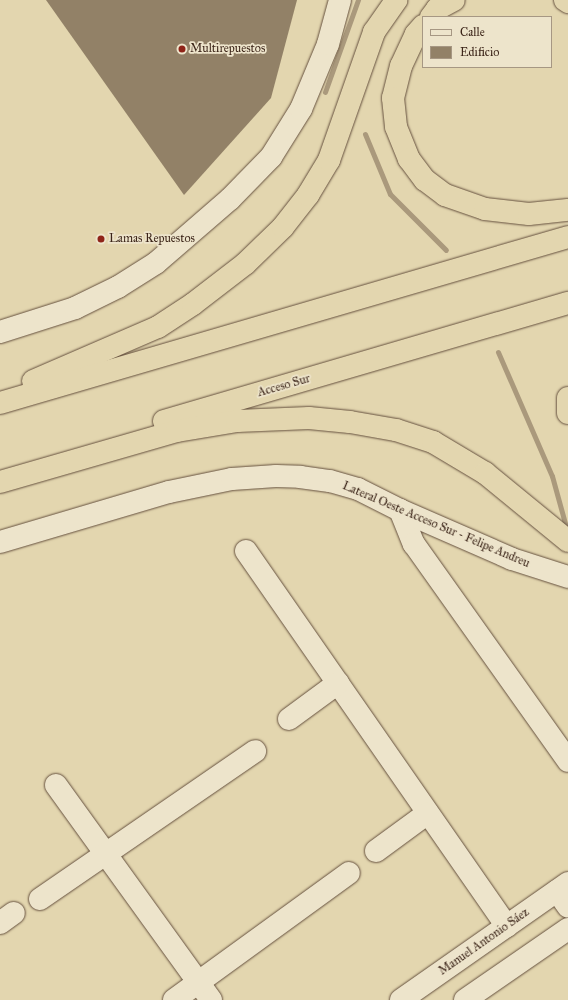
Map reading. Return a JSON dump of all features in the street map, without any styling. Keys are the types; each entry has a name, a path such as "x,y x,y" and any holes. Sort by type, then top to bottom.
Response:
{"highway":[{"path":"0,395 158,327 193,304 245,264 283,227 308,195 329,160 374,32 396,0"},
{"path":"432,16 437,9 454,0"},
{"path":"422,27 416,34 401,66 393,98 396,127 409,159 425,180 445,196 485,209 529,214 568,210"},
{"path":"0,403 568,237"},
{"name":"Acceso Sur","path":"0,469 568,303"},
{"path":"568,398 568,413"},
{"path":"0,482 177,431 237,421 310,418 350,422 396,430 433,442 485,473 568,541"}],"street":[{"path":"0,332 75,308 118,287 156,263 230,199 271,157 301,109 328,44 340,0"},
{"name":"Lateral Oeste Acceso Sur - Felipe Andreu","path":"0,542 169,492 232,479 276,476 330,480 358,489 400,510 512,559 568,577"},
{"path":"400,510 414,544 568,761"},
{"path":"246,551 506,926"},
{"path":"289,719 338,683"},
{"path":"40,899 255,751"},
{"path":"56,785 211,1000"},
{"path":"376,851 428,813"},
{"path":"174,1000 349,873"},
{"name":"Manuel Antonio Sáez","path":"401,1000 506,926 564,894"},
{"path":"465,1000 568,929"}],"building":[{"name":"Multirepuestos","path":"46,0 297,0 271,98 184,195"}],"waterway":[{"path":"325,92 358,0"},
{"path":"365,134 390,194 446,250"},
{"path":"498,352 552,476 566,527"}],"place":[{"name":"Multirepuestos","path":"182,49"},
{"name":"Lamas Repuestos","path":"101,239"}]}
